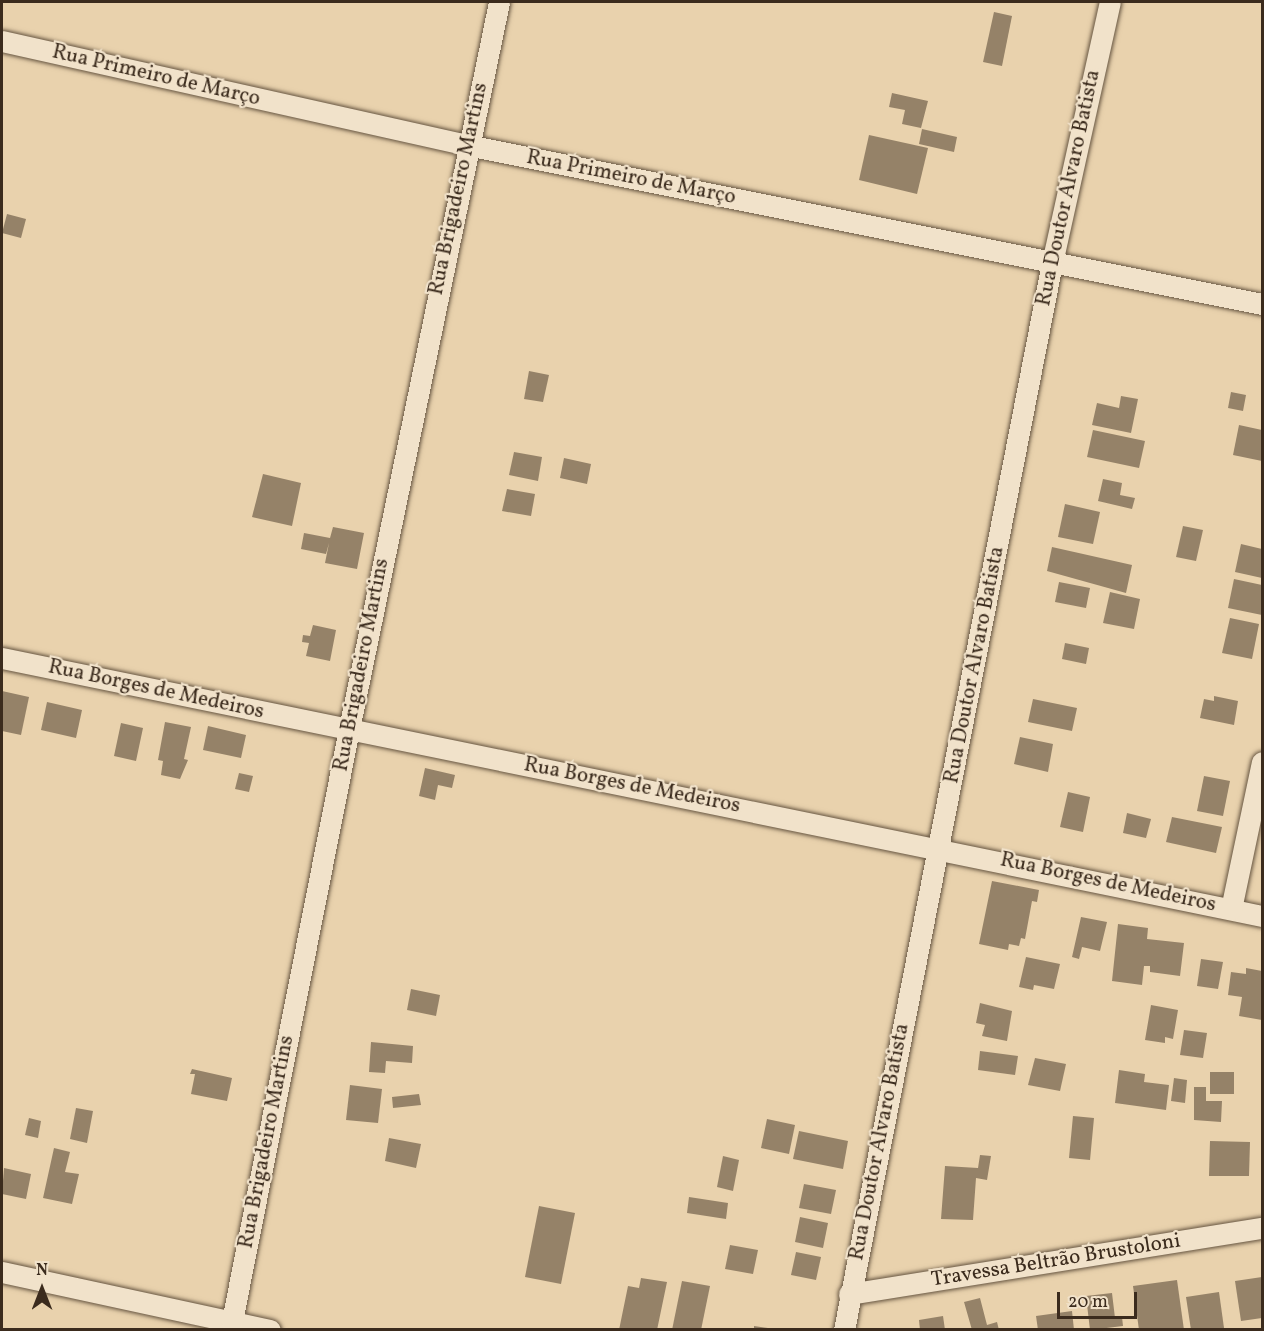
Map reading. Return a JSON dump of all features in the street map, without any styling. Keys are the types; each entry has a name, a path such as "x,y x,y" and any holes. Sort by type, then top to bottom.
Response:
{"street":[{"name":"Rua Brigadeiro Martins","path":"233,1325 466,145 499,2"},
{"name":"Rua Doutor Alvaro Batista","path":"844,1329 849,1294 940,847 1052,263 1110,2"},
{"name":"Rua Primeiro de Março","path":"2,41 466,145 1263,304"},
{"name":"Rua Borges de Medeiros","path":"2,658 940,847 1263,916"},
{"path":"1231,909 1263,762"},
{"name":"Travessa Beltrão Brustoloni","path":"849,1294 1263,1228"},
{"path":"2,1272 233,1325 270,1329"}],"building":[{"path":"994,12 1012,16 1002,66 983,62"},
{"path":"892,93 928,101 921,128 902,124 905,110 889,107"},
{"path":"922,129 957,137 954,152 919,144"},
{"path":"869,135 928,148 917,194 859,180"},
{"path":"7,214 26,219 21,238 2,233"},
{"path":"529,371 549,375 543,402 524,399"},
{"path":"1231,392 1246,395 1243,411 1228,408"},
{"path":"1121,396 1138,399 1131,433 1092,425 1097,403 1119,408"},
{"path":"1239,425 1262,430 1262,461 1233,455"},
{"path":"1093,430 1145,441 1139,468 1087,457"},
{"path":"514,452 542,457 538,481 509,475"},
{"path":"564,458 591,464 587,484 560,478"},
{"path":"263,474 301,483 292,526 252,517"},
{"path":"1103,479 1122,483 1120,495 1135,498 1132,509 1098,501"},
{"path":"507,489 535,494 531,516 502,511"},
{"path":"1065,504 1100,512 1093,544 1058,537"},
{"path":"1183,526 1203,530 1196,561 1176,557"},
{"path":"333,527 364,533 357,569 325,563 329,543 326,554 301,549 304,533 330,538"},
{"path":"1241,544 1262,549 1262,578 1235,572"},
{"path":"1052,547 1132,565 1126,593 1047,571"},
{"path":"1234,579 1262,585 1262,615 1228,608"},
{"path":"1059,582 1090,588 1086,608 1055,602"},
{"path":"1110,592 1140,599 1134,629 1103,623"},
{"path":"1230,618 1259,624 1252,659 1222,653"},
{"path":"313,625 336,630 330,661 306,656 309,643 302,642 303,635 310,636"},
{"path":"1065,643 1089,648 1086,664 1062,659"},
{"path":"2,691 29,697 21,735 2,731"},
{"path":"1214,696 1238,701 1234,725 1200,718 1204,699 1214,701"},
{"path":"1033,699 1077,708 1072,731 1028,722"},
{"path":"47,702 82,710 76,738 41,730"},
{"path":"165,722 191,727 184,759 188,760 180,779 161,775 163,761 158,760"},
{"path":"121,723 143,728 136,761 114,756"},
{"path":"208,726 246,735 241,758 203,750"},
{"path":"1020,737 1053,744 1048,772 1014,764"},
{"path":"425,768 455,775 452,788 438,785 435,800 419,796"},
{"path":"239,773 253,776 249,792 235,789"},
{"path":"1204,776 1230,781 1223,816 1197,811"},
{"path":"1068,792 1090,797 1083,832 1060,827"},
{"path":"1127,813 1151,819 1146,838 1123,833"},
{"path":"1172,817 1222,827 1216,853 1166,842"},
{"path":"992,881 1039,890 1037,902 1032,901 1025,939 1021,938 1019,946 1009,944 1008,950 979,944"},
{"path":"1081,917 1107,922 1100,951 1082,947 1079,959 1072,957"},
{"path":"1118,924 1148,928 1147,939 1184,943 1180,976 1150,972 1150,966 1144,966 1142,985 1112,981"},
{"path":"1026,957 1060,964 1054,989 1034,985 1033,990 1019,987"},
{"path":"1201,959 1223,962 1218,989 1197,986"},
{"path":"1246,968 1262,971 1262,1020 1239,1016 1242,997 1228,995 1231,972 1246,974"},
{"path":"411,989 440,995 436,1016 407,1010"},
{"path":"980,1003 1012,1011 1007,1041 982,1036 985,1025 976,1023"},
{"path":"1151,1005 1178,1010 1173,1039 1165,1037 1165,1043 1145,1040"},
{"path":"1184,1030 1207,1033 1203,1058 1180,1055"},
{"path":"371,1042 413,1046 412,1063 386,1061 385,1073 369,1072"},
{"path":"980,1051 1018,1056 1015,1075 978,1070"},
{"path":"1035,1058 1066,1064 1060,1091 1028,1085"},
{"path":"192,1069 232,1078 227,1101 191,1094 195,1074 190,1074"},
{"path":"1119,1070 1145,1074 1144,1082 1169,1085 1166,1110 1115,1103"},
{"path":"1210,1072 1234,1072 1234,1094 1210,1094"},
{"path":"1174,1078 1187,1080 1185,1103 1171,1101"},
{"path":"350,1085 382,1089 378,1123 346,1120"},
{"path":"1194,1087 1206,1087 1206,1101 1222,1101 1221,1122 1194,1120"},
{"path":"419,1094 421,1105 393,1108 392,1097"},
{"path":"76,1108 93,1111 87,1143 70,1139"},
{"path":"1073,1116 1094,1118 1090,1160 1069,1158"},
{"path":"29,1118 41,1121 38,1138 25,1135"},
{"path":"767,1119 795,1125 789,1154 761,1148"},
{"path":"799,1131 848,1141 843,1169 793,1159"},
{"path":"389,1138 421,1144 416,1168 385,1161"},
{"path":"1210,1141 1250,1142 1249,1176 1209,1176"},
{"path":"54,1148 70,1152 65,1172 79,1174 72,1204 43,1198"},
{"path":"980,1155 991,1156 987,1180 976,1178 973,1220 941,1219 945,1166 978,1168"},
{"path":"723,1156 739,1160 733,1191 717,1187"},
{"path":"4,1168 31,1174 26,1199 2,1194"},
{"path":"804,1184 836,1190 831,1214 799,1208"},
{"path":"689,1197 728,1203 726,1219 687,1213"},
{"path":"539,1206 575,1213 561,1284 525,1277"},
{"path":"800,1217 828,1223 823,1248 795,1242"},
{"path":"730,1245 758,1250 753,1274 725,1269"},
{"path":"796,1252 821,1257 816,1280 791,1275"},
{"path":"1262,1277 1262,1318 1241,1321 1235,1281"},
{"path":"641,1278 667,1282 657,1330 619,1330 628,1286 639,1288"},
{"path":"1177,1280 1184,1330 1139,1330 1133,1286"},
{"path":"682,1281 710,1286 701,1330 672,1330"},
{"path":"1219,1292 1224,1328 1191,1330 1186,1297"},
{"path":"1112,1293 1115,1318 1122,1317 1123,1326 1090,1330 1086,1296"},
{"path":"980,1298 987,1325 997,1322 999,1330 972,1330 964,1302"},
{"path":"1072,1311 1074,1330 1038,1330 1036,1316"},
{"path":"943,1316 945,1330 920,1330 919,1320"},
{"path":"754,1326 768,1328 768,1330 754,1330"}]}
